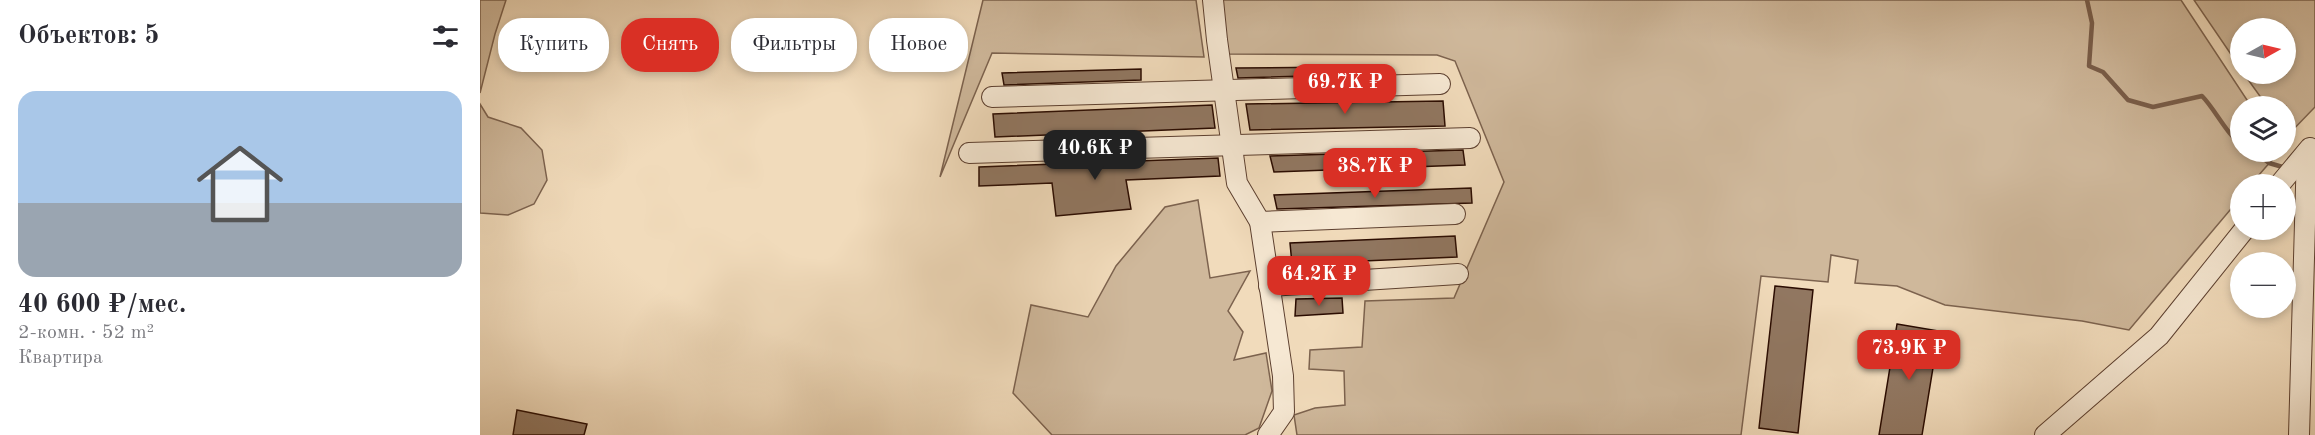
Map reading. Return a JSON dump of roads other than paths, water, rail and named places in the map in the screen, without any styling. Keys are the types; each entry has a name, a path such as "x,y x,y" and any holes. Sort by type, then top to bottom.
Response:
{"lane":[{"path":"1213,0 1237,183 1260,222 1283,376 1284,412 1268,435"},
{"path":"992,97 1440,84"},
{"path":"969,153 1470,138"},
{"path":"2288,174 2311,147"},
{"path":"2300,435 2311,147"},
{"path":"1260,222 1455,214"},
{"path":"2047,434 2159,336 2236,240"},
{"path":"1269,286 1458,274"}],"waterway":[{"path":"2087,0 2092,23 2089,66 2103,72 2128,100 2153,107 2202,96 2230,132"},
{"path":"2268,162 2286,168"}]}
